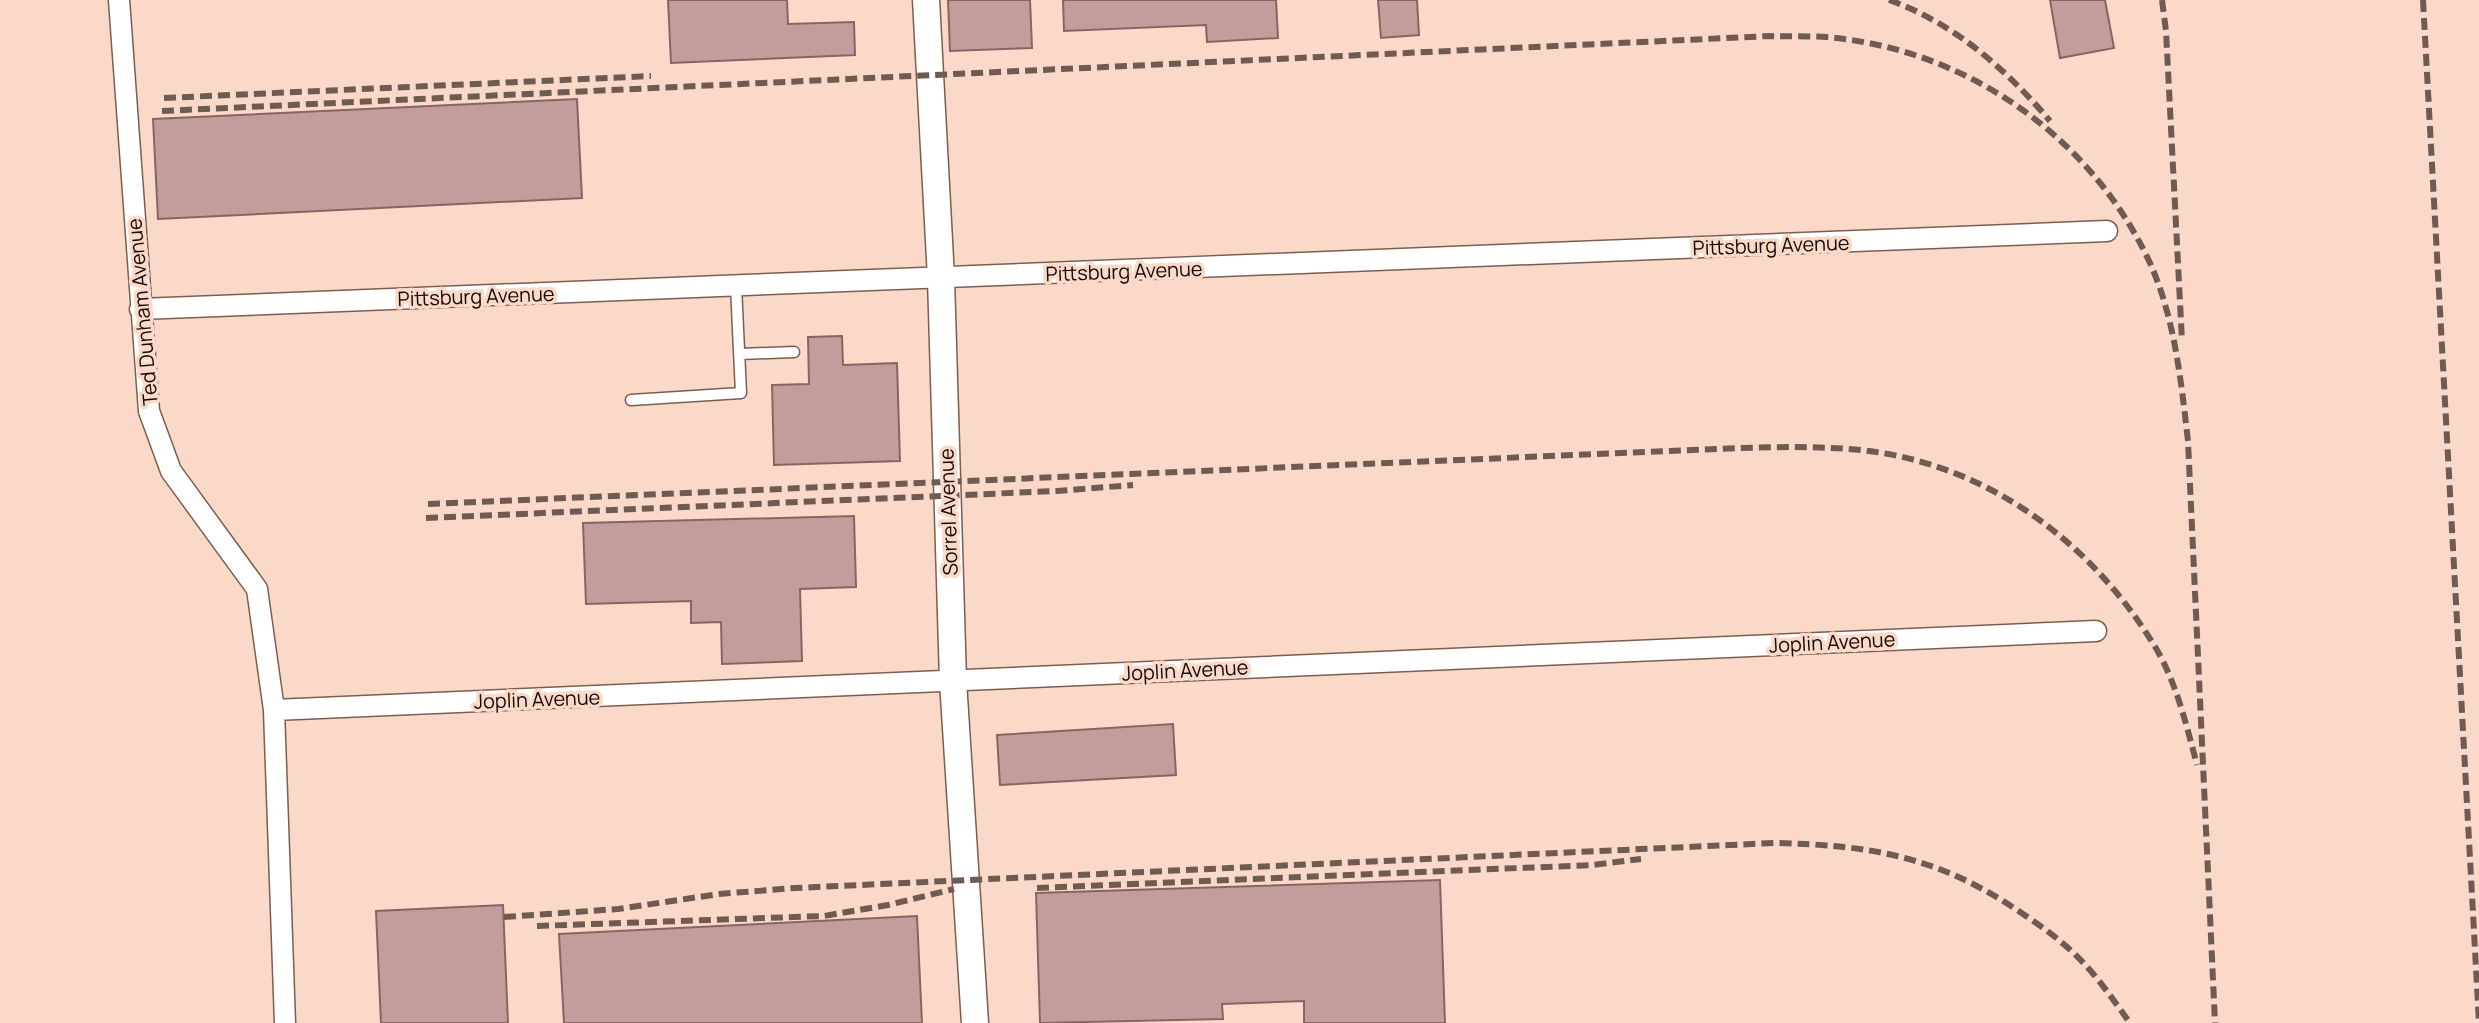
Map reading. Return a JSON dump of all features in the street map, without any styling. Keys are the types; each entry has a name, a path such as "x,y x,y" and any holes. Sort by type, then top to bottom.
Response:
{"street":[{"name":"Ted Dunham Avenue","path":"119,0 149,411 171,471 257,589 274,710 285,1023"},
{"name":"Sorrel Avenue","path":"926,0 941,278 953,681 975,1023"},
{"name":"Pittsburg Avenue","path":"140,309 2107,231"},
{"name":"Joplin Avenue","path":"274,710 2096,631"}],"lane":[{"path":"631,400 741,393 736,286"},
{"path":"740,354 794,352"}],"building":[{"path":"668,0 787,0 788,24 854,22 855,55 671,63"},
{"path":"948,0 1030,0 1032,48 950,51"},
{"path":"1063,0 1276,0 1278,38 1207,42 1206,25 1064,31"},
{"path":"1378,0 1417,0 1419,35 1381,38"},
{"path":"2050,0 2105,0 2114,48 2060,58"},
{"path":"577,99 582,198 158,219 153,119"},
{"path":"842,336 843,365 897,363 900,461 774,465 772,385 809,384 808,337"},
{"path":"854,516 856,587 800,589 802,661 722,664 721,622 691,623 691,601 586,604 583,523"},
{"path":"1173,724 1176,775 1000,785 997,735"},
{"path":"1440,880 1445,1023 1304,1023 1304,1001 1222,1004 1223,1019 1040,1023 1036,893"},
{"path":"503,905 508,1023 381,1023 376,911"},
{"path":"917,916 922,1023 564,1023 559,934"}],"railway":[{"path":"1889,0 1935,21 1977,50 2015,83 2050,121"},
{"path":"2162,0 2182,341"},
{"path":"2423,0 2479,1023"},
{"path":"162,111 1770,36 1844,39 1893,49 1940,64 1984,85 2026,112 2063,143 2097,179 2126,219 2150,263 2166,306 2176,350 2188,441 2215,1023"},
{"path":"164,98 651,76"},
{"path":"428,504 1738,448 1860,450 1907,458 1951,472 1993,491 2032,515 2068,543 2101,575 2131,611 2157,650 2176,692 2197,765"},
{"path":"426,518 1057,491 1133,485"},
{"path":"504,917 618,909 719,894 795,888 1774,843 1810,844 1874,851 1904,858 1963,879 1993,895 2041,926 2074,953 2130,1023"},
{"path":"1037,888 1592,865 1641,859"},
{"path":"537,926 824,916 954,889"}]}
